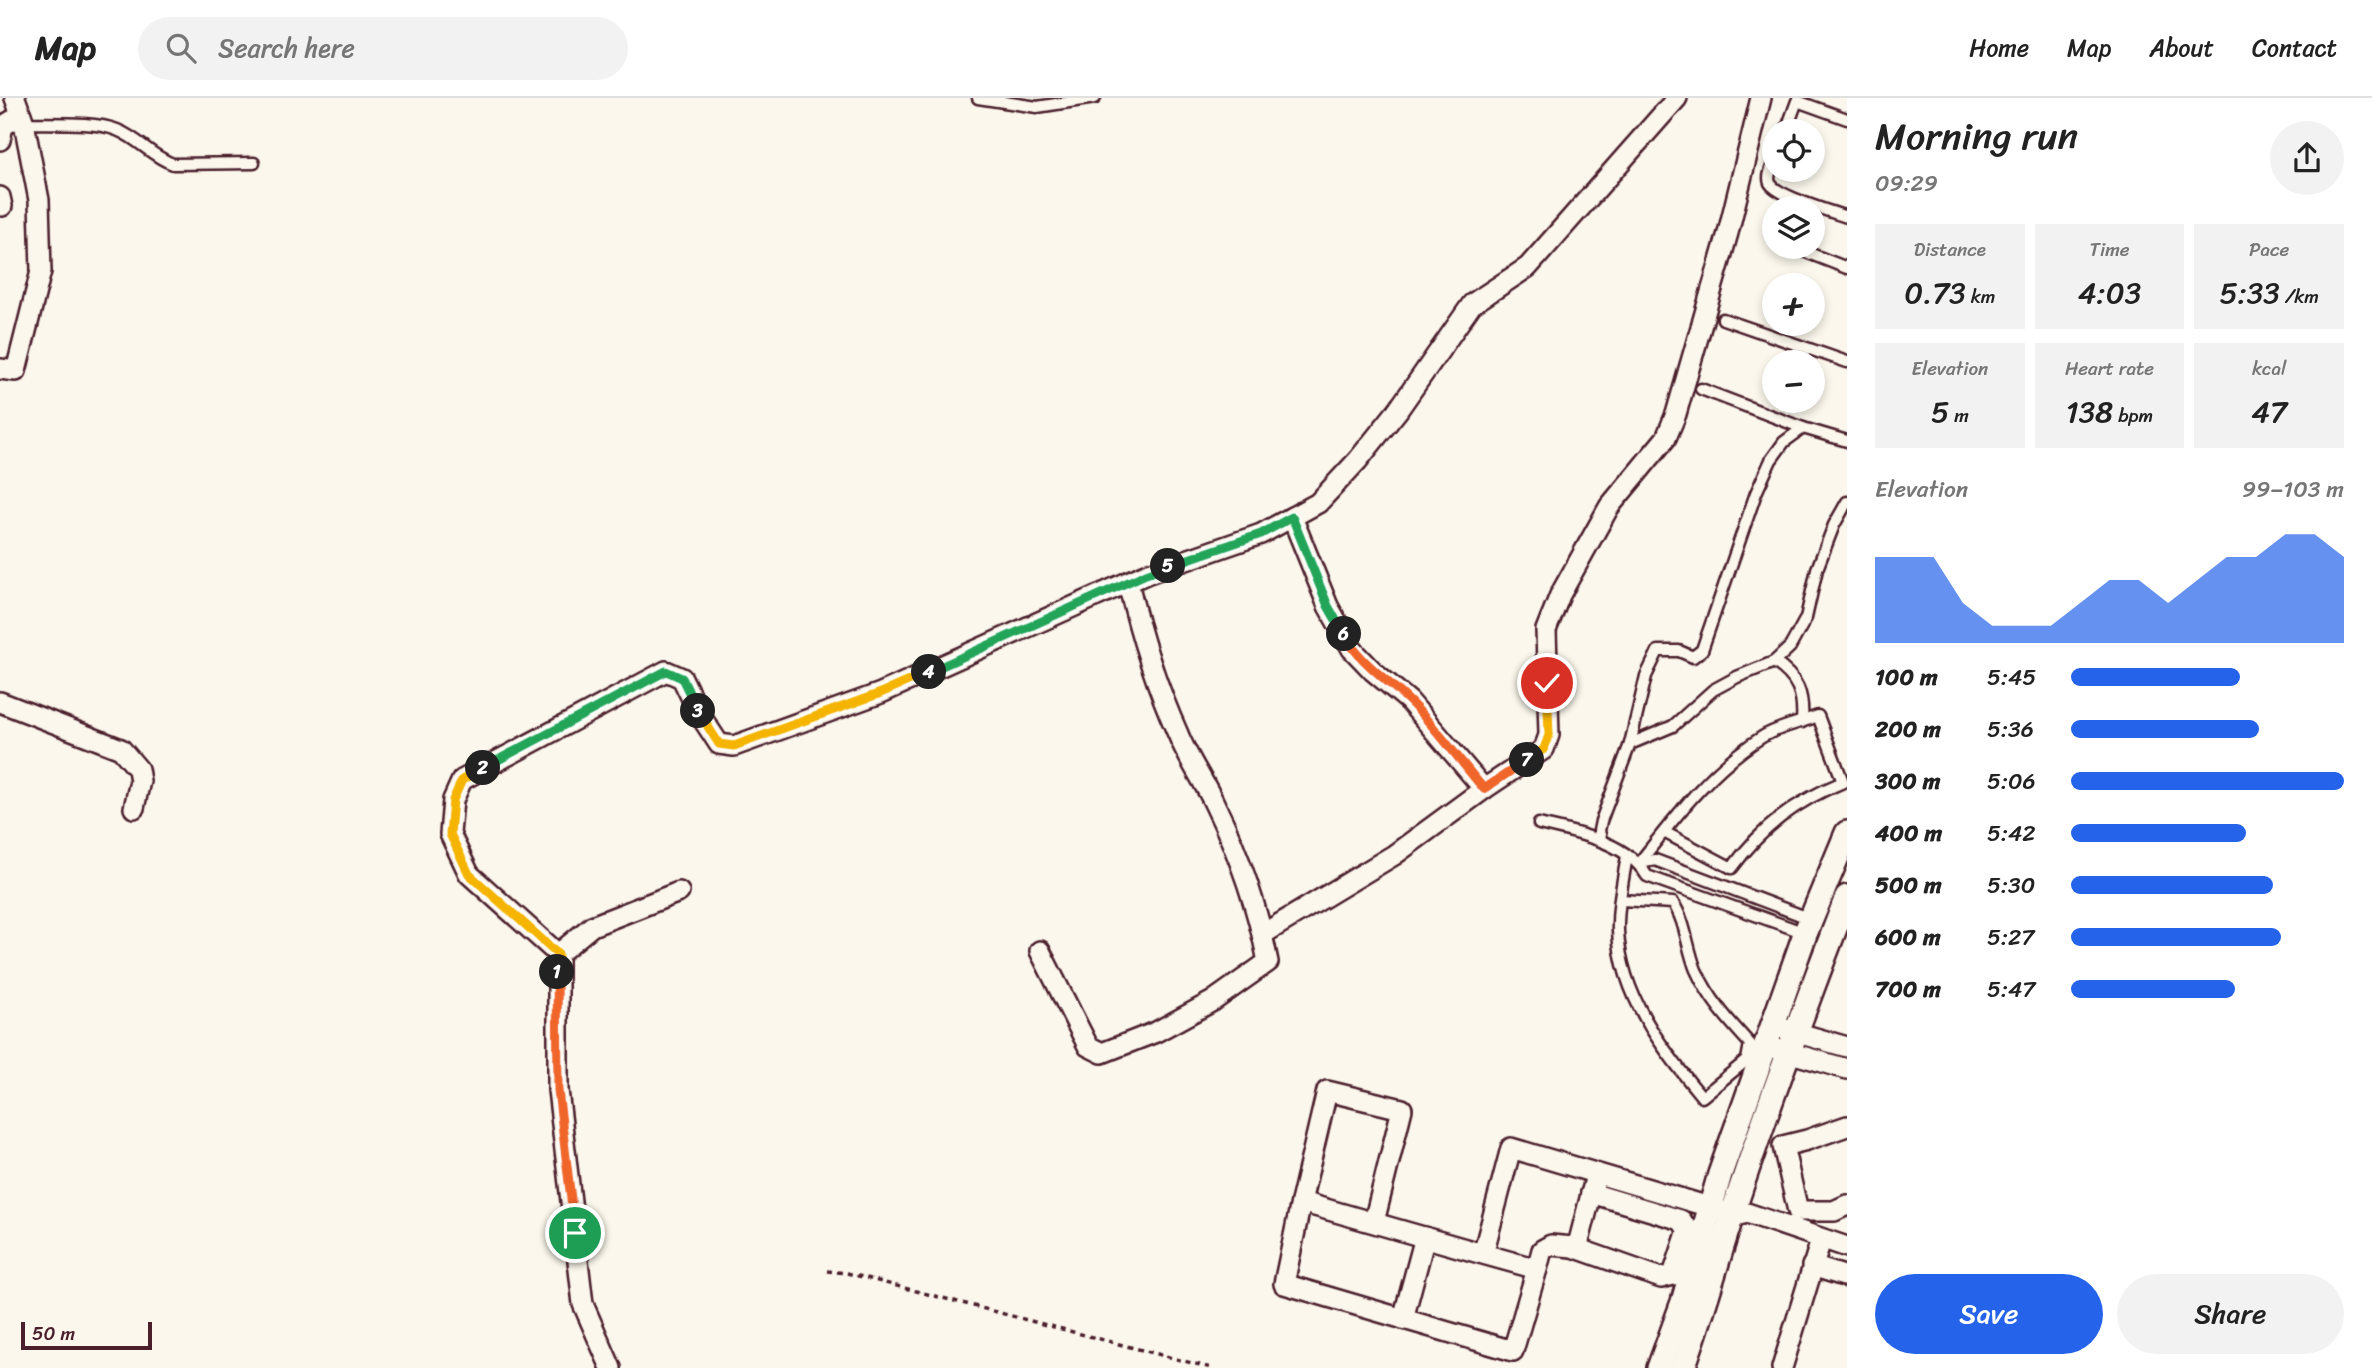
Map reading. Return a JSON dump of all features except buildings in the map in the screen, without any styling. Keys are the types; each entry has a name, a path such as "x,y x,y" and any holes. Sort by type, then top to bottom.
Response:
{"street":[{"path":"611,1368 583,1304 558,1090 558,954 469,874 450,834 453,800 462,780 666,671 682,678 700,715 719,744 734,746 881,693 1128,582 1261,534 1318,503 1358,460 1398,410 1472,304 1528,267 1677,98"},
{"path":"1263,934 1394,855 1544,749 1549,735 1546,630 1560,595 1609,507 1666,438 1676,414 1728,233 1761,98"},
{"path":"0,139 3,126 20,112 39,200 41,271 16,371 0,369"},
{"path":"1292,517 1328,606 1352,649 1409,701 1484,789"},
{"path":"1040,951 1088,1046 1102,1053 1156,1032 1213,1001 1268,962 1263,934 1240,867 1216,807 1179,737 1157,683 1140,632 1128,582"},
{"path":"0,702 121,749 138,769 141,780 134,808"},
{"path":"1682,1368 1701,1319 1728,1212 1780,1039 1808,926 1847,833"},
{"path":"558,954 592,926 679,892"},
{"path":"1780,1039 1847,897"},
{"path":"1780,1039 1847,1047"},
{"path":"1780,1039 1847,1069"},
{"path":"1374,1222 1402,1109 1327,1091 1284,1284 1513,1351 1542,1250 1551,1245 1573,1247 1661,1278 1674,1275 1688,1230 1681,1220 1591,1194"},
{"path":"1847,1126 1783,1146 1798,1211 1834,1211 1847,1205"},
{"path":"1483,1254 1511,1148 1728,1212 1747,1213 1817,1251 1847,1277"},
{"path":"1573,1247 1579,1241 1597,1173"},
{"path":"1301,1202 1537,1269"},
{"path":"1659,1368 1683,1303 1728,1212"},
{"path":"1402,1319 1425,1237"},
{"path":"1817,1251 1847,1247"},
{"path":"1782,1368 1817,1251"}],"lane":[{"path":"978,98 1037,107 1095,98"},
{"path":"1791,119 1798,100 1847,119"},
{"path":"20,112 119,131 161,160 173,164 254,163"},
{"path":"1770,182 1785,196"},
{"path":"1825,212 1847,218"},
{"path":"1824,259 1847,268"},
{"path":"1723,319 1847,362"},
{"path":"1701,389 1803,428 1847,441"},
{"path":"1601,839 1601,821 1630,744 1646,676 1658,651 1679,651 1693,657 1702,650 1770,460 1784,442 1803,428"},
{"path":"1630,744 1673,726 1713,690 1774,662 1790,647 1806,618 1817,569 1834,525 1847,502"},
{"path":"1774,662 1788,670 1800,689 1801,722"},
{"path":"1639,863 1682,808 1719,768 1765,736 1818,716 1843,782 1798,805 1769,825 1732,867 1664,832"},
{"path":"1539,824 1601,839 1639,863 1647,876 1808,926"},
{"path":"1621,900 1673,904 1679,912 1696,968 1710,995 1727,1020 1750,1044 1747,1060 1702,1097 1666,1054 1637,1003 1621,963 1618,929 1621,900 1627,856"},
{"path":"1639,863 1655,860 1808,926"}],"path":[{"path":"827,1271 847,1273 1211,1368"}],"route":[{"path":"575,1233 558,1090 558,954 469,874 450,834 453,800 462,780 666,671 682,678 700,715 719,744 734,746 881,693 1146,574 1261,534 1292,517 1328,606 1352,649 1409,701 1484,789 1544,749 1549,735 1547,683"}]}
